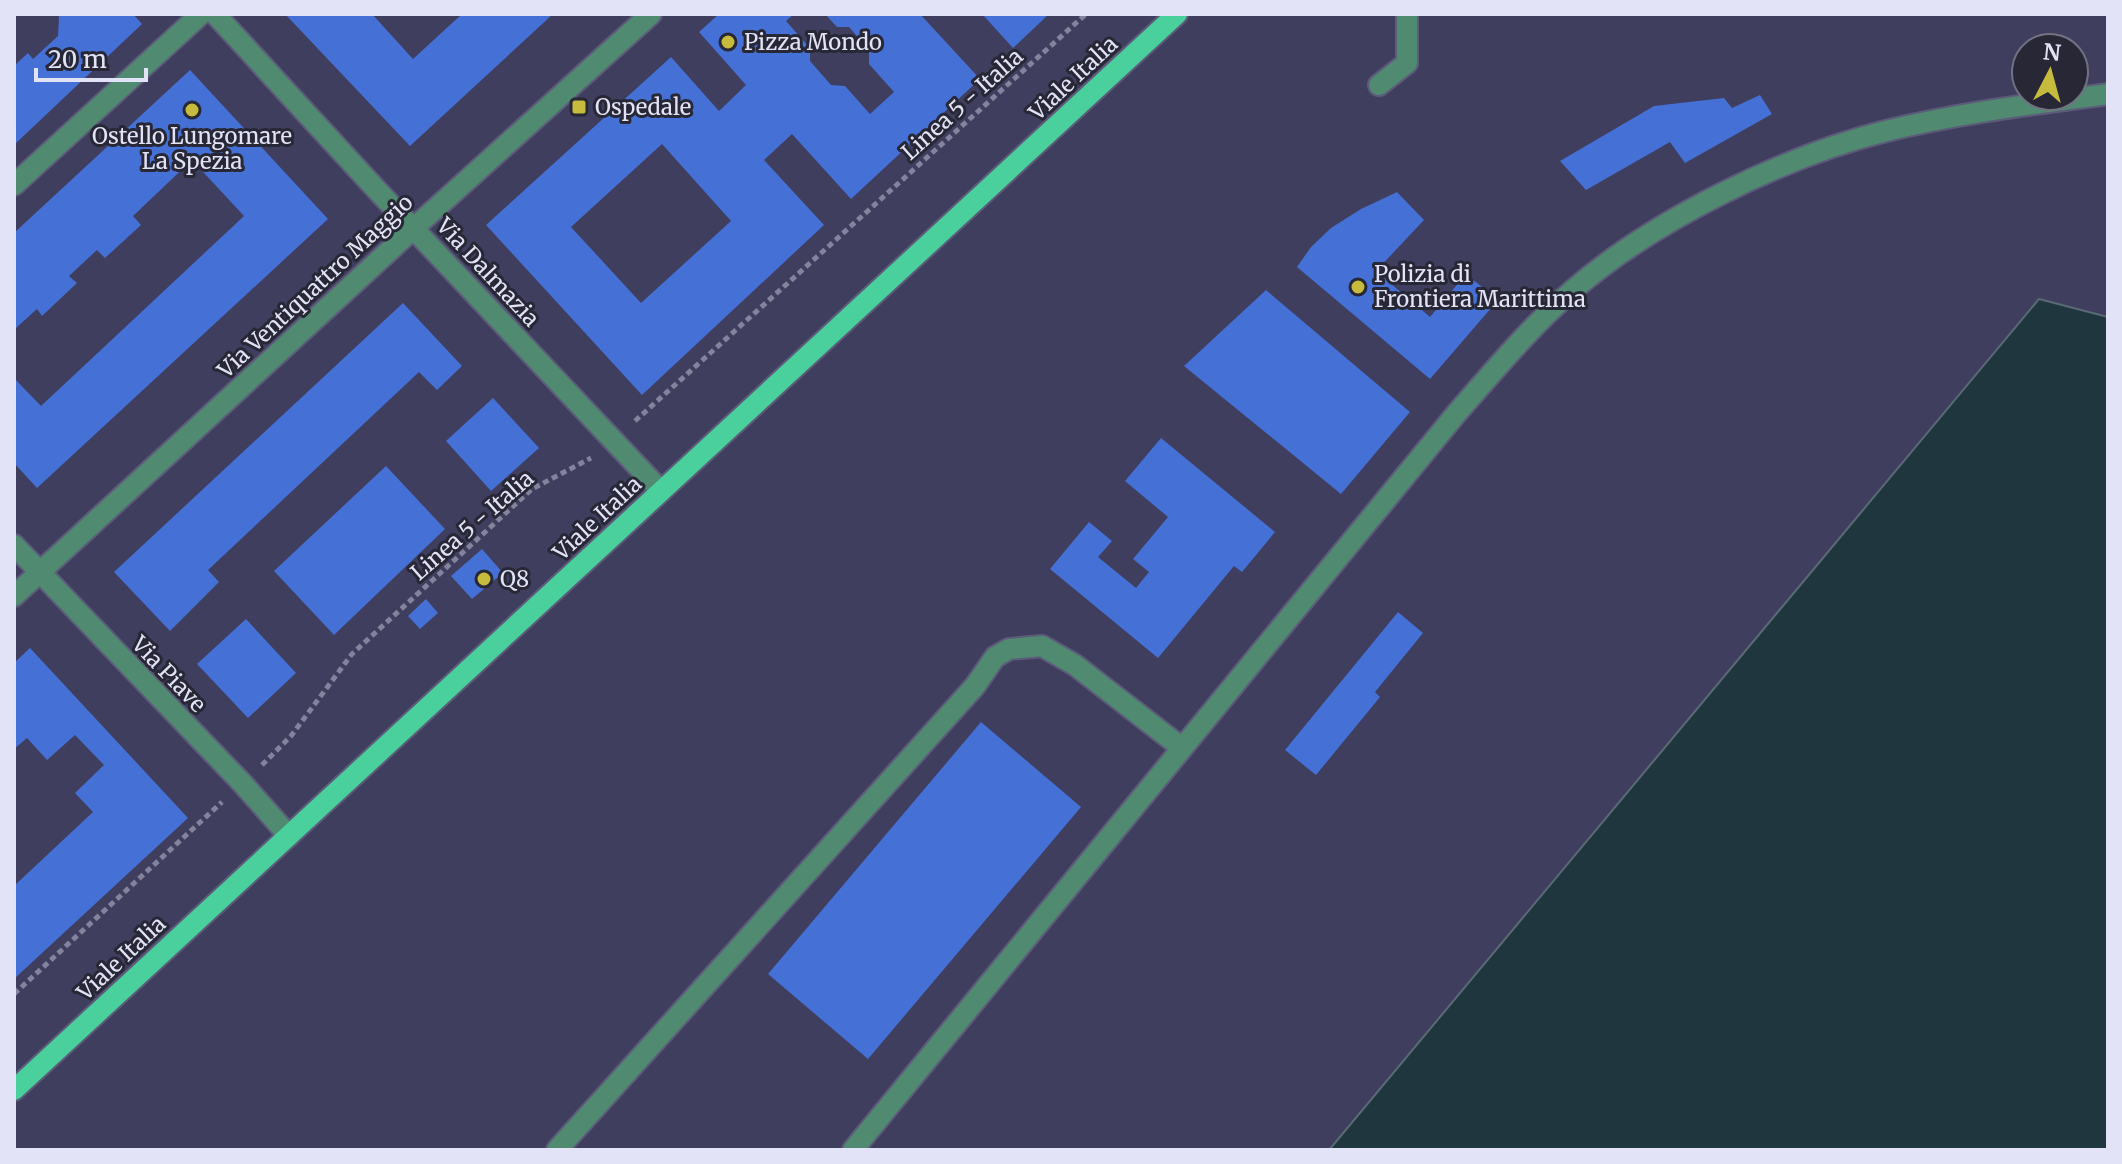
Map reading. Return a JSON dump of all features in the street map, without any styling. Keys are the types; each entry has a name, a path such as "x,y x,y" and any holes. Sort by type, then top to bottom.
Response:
{"main road":[{"name":"Viale Italia","path":"16,1085 1177,14"}],"street":[{"path":"14,185 201,14"},
{"name":"Via Dalmazia","path":"215,14 661,491"},
{"name":"Via Ventiquattro Maggio","path":"14,596 651,14"},
{"path":"1379,85 1407,63 1407,14"},
{"path":"853,1150 1456,414 1517,345 1573,289 1640,241 1721,194 1807,156 1885,131 2108,94"},
{"name":"Via Piave","path":"14,545 289,836"},
{"path":"557,1150 975,686 995,657 1009,649 1042,646 1075,665 1182,748"}],"path":[{"name":"Linea 5 - Italia","path":"14,994 243,784 291,736 352,654 532,489 596,455 613,441 1086,14"}],"water":[{"path":"2039,299 2108,317 2108,1150 1329,1150"}],"building":[{"path":"57,14 133,14 142,24 14,145 14,66 28,53 33,59 58,36"},
{"path":"285,14 372,14 413,59 462,14 553,14 410,146"},
{"path":"719,14 794,14 786,21 810,48 810,61 831,85 845,86 870,114 894,92 869,64 869,50 849,27 837,27 825,14 920,14 980,79 851,199 792,134 764,160 824,225 642,395 486,225 671,57 719,111 746,85 699,32","holes":["662,144 731,221 641,303 571,227"]},
{"path":"982,14 1049,14 1013,48"},
{"path":"190,70 328,219 37,488 14,463 14,378 41,406 244,216 192,160 133,216 141,225 105,258 97,250 69,276 77,283 42,316 37,309 16,328 14,233"},
{"path":"1760,95 1772,114 1685,163 1670,142 1586,190 1560,161 1654,106 1724,98 1732,108"},
{"name":"Polizia di Frontiera Marittima","path":"1397,192 1424,220 1376,271 1430,317 1466,274 1498,300 1430,379 1297,267 1311,247 1331,228"},
{"path":"1266,290 1410,412 1341,494 1184,366"},
{"path":"403,303 462,366 437,390 419,372 208,570 219,582 170,631 114,572"},
{"path":"493,398 539,448 491,491 446,441"},
{"path":"1161,438 1275,532 1242,572 1234,566 1158,658 1050,569 1089,522 1112,541 1098,557 1136,588 1149,572 1133,559 1168,517 1125,481"},
{"path":"386,466 445,529 334,635 274,571"},
{"path":"482,549 503,573 472,599 451,576"},
{"path":"426,599 438,613 420,629 408,616"},
{"path":"1398,612 1423,633 1375,692 1380,697 1316,775 1285,750"},
{"path":"246,619 296,673 248,718 197,664"},
{"path":"30,648 188,818 14,979 14,886 93,812 75,793 104,765 75,735 47,760 27,738 14,749 14,663"},
{"path":"981,722 1081,807 868,1059 768,974"}],"place":[{"name":"Pizza Mondo","path":"728,42"},
{"name":"Ospedale","path":"579,107"},
{"name":"Ostello Lungomare La Spezia","path":"192,110"},
{"name":"Polizia di Frontiera Marittima","path":"1358,287"},
{"name":"Q8","path":"484,579"}]}
